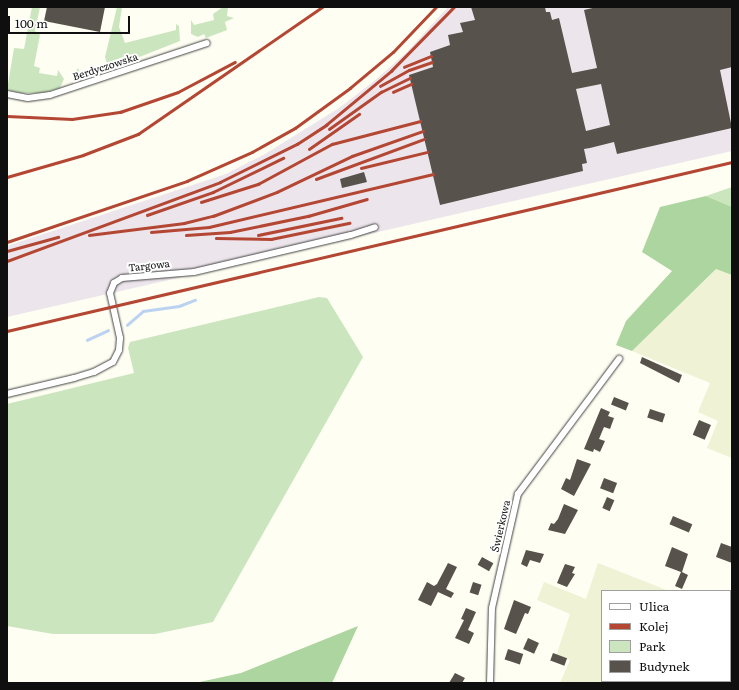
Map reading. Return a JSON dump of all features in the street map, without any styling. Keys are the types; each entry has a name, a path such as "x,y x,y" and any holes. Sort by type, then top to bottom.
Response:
{"street":[{"name":"Berdyczowska","path":"7,94 28,98 50,95 207,43"},
{"name":"Targowa","path":"7,394 94,372 113,362 119,350 120,338 110,293 114,283 122,278 194,272 358,233 375,227"},
{"name":"Świerkowa","path":"490,683 492,608 518,494 619,359"}],"shaded area":[{"path":"448,7 732,7 732,151 7,317 7,246 226,174 265,154 339,108 373,82 407,52"}],"green space":[{"path":"32,7 40,7 35,31 40,35 34,66 40,68 39,73 57,76 58,70 64,79 60,88 44,93 21,93 7,90 14,48 24,49"},
{"path":"117,7 122,7 119,27 125,43 176,30 176,24 179,26 180,41 81,80 77,79 74,74 78,68 80,73 107,63 105,57"},
{"path":"223,7 228,7 227,16 234,18 225,22 227,30 206,38 204,34 198,37 191,34 191,20 194,25 214,20 213,14"},
{"path":"732,187 732,207 706,196"},
{"path":"706,196 732,207 732,275 716,269 632,351 616,345 626,321 672,271 642,252 660,207"},
{"path":"716,269 732,275 732,458 707,448 718,421 698,412 710,383 632,351"},
{"path":"319,297 327,298 363,357 213,622 155,634 53,634 7,626 7,404 134,373 128,348 130,342"},
{"path":"598,563 666,590 601,590 601,682 637,683 560,683 570,660 556,656 570,614 537,600 544,582 586,599"},
{"path":"358,626 332,683 195,683 241,673"}],"building":[{"path":"47,7 105,7 100,32 44,21"},
{"path":"471,7 545,7 546,12 550,12 552,20 559,18 572,73 597,68 584,10 597,7 732,7 732,67 720,70 732,128 617,154 614,142 584,149 587,163 582,164 583,171 440,205 409,75 433,67 430,52 450,45 448,35 463,32 460,23 475,20","holes":["601,84 610,125 586,131 576,89"]},
{"path":"364,172 367,182 342,188 340,179"},
{"path":"642,357 682,375 679,383 640,363"},
{"path":"614,397 629,403 626,410 611,404"},
{"path":"601,408 610,412 608,416 614,418 610,429 604,427 599,439 605,441 600,452 594,449 593,452 584,449"},
{"path":"650,409 665,414 662,423 647,418"},
{"path":"699,420 711,425 705,440 693,435"},
{"path":"577,459 591,464 574,496 561,489 566,478 570,480"},
{"path":"604,478 617,483 613,493 600,488"},
{"path":"607,497 614,500 610,511 602,508"},
{"path":"564,504 578,510 565,534 548,530 551,523 554,524 558,519"},
{"path":"673,516 692,524 689,532 669,524"},
{"path":"721,543 732,547 732,563 716,557"},
{"path":"672,547 688,554 682,572 688,575 682,589 675,586 681,572 665,566"},
{"path":"526,550 544,554 540,563 530,560 527,567 521,564"},
{"path":"482,557 493,563 489,571 478,565"},
{"path":"448,563 457,567 446,589 454,593 451,598 438,592 431,606 418,600 427,582 434,586 437,584"},
{"path":"565,564 575,567 572,573 575,574 567,587 557,583"},
{"path":"473,582 482,585 478,595 470,592"},
{"path":"514,600 531,607 528,614 525,613 516,634 504,629"},
{"path":"466,608 476,612 468,630 474,633 469,644 455,638 464,620 461,619"},
{"path":"528,638 539,643 534,654 523,649"},
{"path":"508,649 523,654 520,664 505,659"},
{"path":"553,653 567,658 564,666 550,661"},
{"path":"455,673 465,678 462,683 449,683"}],"waterway":[{"path":"127,325 143,311 179,306 195,300"},
{"path":"87,340 108,330"}],"railway":[{"path":"7,177 83,155 138,134 322,7"},
{"path":"7,242 187,181 252,152 295,128 350,88 393,52 436,7"},
{"path":"7,261 220,182 297,144 326,125 391,71 454,7"},
{"path":"404,67 431,56"},
{"path":"7,116 72,119 120,112 178,92 235,62"},
{"path":"380,86 409,70 432,62"},
{"path":"329,129 381,92 410,78"},
{"path":"393,92 411,84"},
{"path":"309,149 359,114"},
{"path":"201,202 258,184 332,144 420,121"},
{"path":"89,235 184,223 213,216 277,192 352,156 423,131"},
{"path":"316,179 424,139"},
{"path":"361,168 427,152"},
{"path":"147,215 213,192 283,158"},
{"path":"7,331 732,162"},
{"path":"151,232 209,227 433,174"},
{"path":"186,235 230,232 308,216 367,199"},
{"path":"258,235 341,218"},
{"path":"216,238 271,239 349,223"},
{"path":"7,251 58,237"}]}
